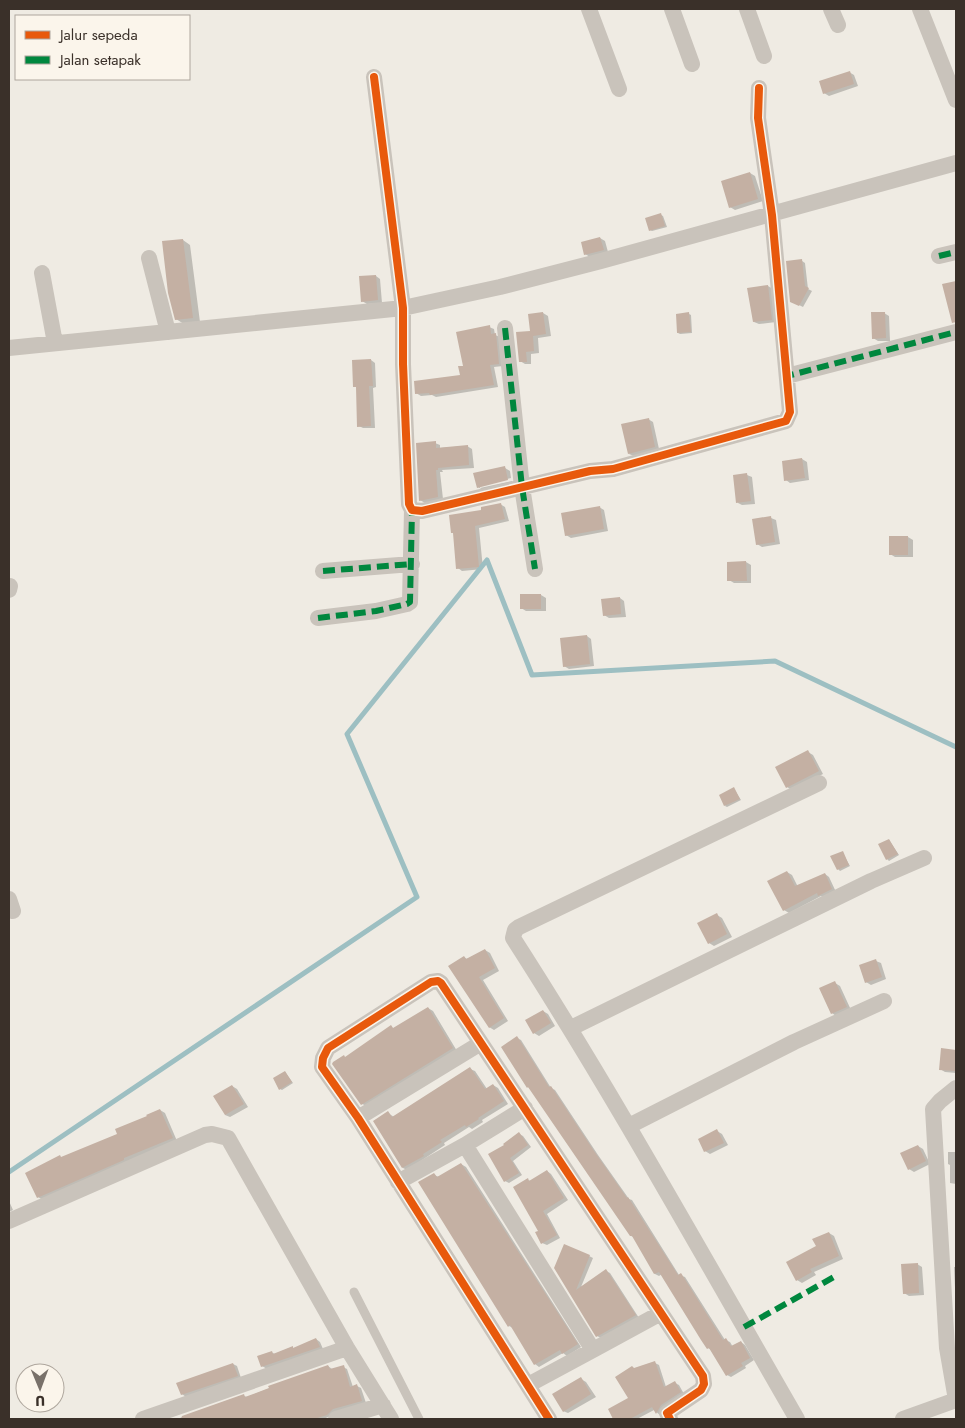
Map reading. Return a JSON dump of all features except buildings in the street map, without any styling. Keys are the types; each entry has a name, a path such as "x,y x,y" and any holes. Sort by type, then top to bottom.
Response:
{"street":[{"path":"589,9 619,89"},
{"path":"672,9 692,64"},
{"path":"747,9 764,56"},
{"path":"831,9 838,25"},
{"path":"924,10 956,100"},
{"path":"318,618 376,611 407,604 411,599 412,510 409,504 407,464 403,308 374,77"},
{"path":"412,510 422,511 590,471 613,469 786,421 790,412 772,214 758,118 759,88"},
{"path":"9,348 403,308 601,262 956,163"},
{"path":"939,256 956,252"},
{"path":"149,258 168,332"},
{"path":"42,273 55,343"},
{"path":"505,328 522,487 535,569"},
{"path":"787,376 956,332"},
{"path":"323,571 412,564"},
{"path":"797,1419 571,1028 514,938 515,930 819,783"},
{"path":"571,1028 872,881 924,858"},
{"path":"549,1419 358,1118 322,1067 322,1058 328,1048 431,982 438,981 440,983 703,1376 704,1384 696,1394 664,1417"},
{"path":"628,1126 794,1042 884,1001"},
{"path":"358,1118 481,1043"},
{"path":"904,1419 956,1400 947,1339 933,1109 940,1100 956,1088"},
{"path":"398,1182 465,1145 525,1108"},
{"path":"9,1221 205,1135 221,1135 228,1138 347,1348 387,1412 336,1419"},
{"path":"465,1145 593,1350"},
{"path":"528,1385 661,1313"},
{"path":"143,1419 347,1348"}],"lane":[{"path":"354,1292 419,1419"}],"waterway":[{"path":"9,1172 417,897 347,734 487,560 532,675 775,661 956,747"}],"marked path":[{"path":"939,256 956,252"},
{"path":"505,328 522,487 535,569"},
{"path":"787,381 787,376 956,332"},
{"path":"318,618 376,611 410,602 412,510"},
{"path":"323,571 412,564"},
{"path":"744,1327 834,1277"}],"cycle path":[{"path":"374,77 403,308 403,364 409,504 412,510 422,511 590,471 613,469 786,421 790,412 772,215 758,118 759,88"},
{"path":"549,1419 358,1118 322,1067 323,1058 328,1048 431,982 438,981 441,983 703,1376 704,1384 701,1390 667,1413 670,1419"}]}
